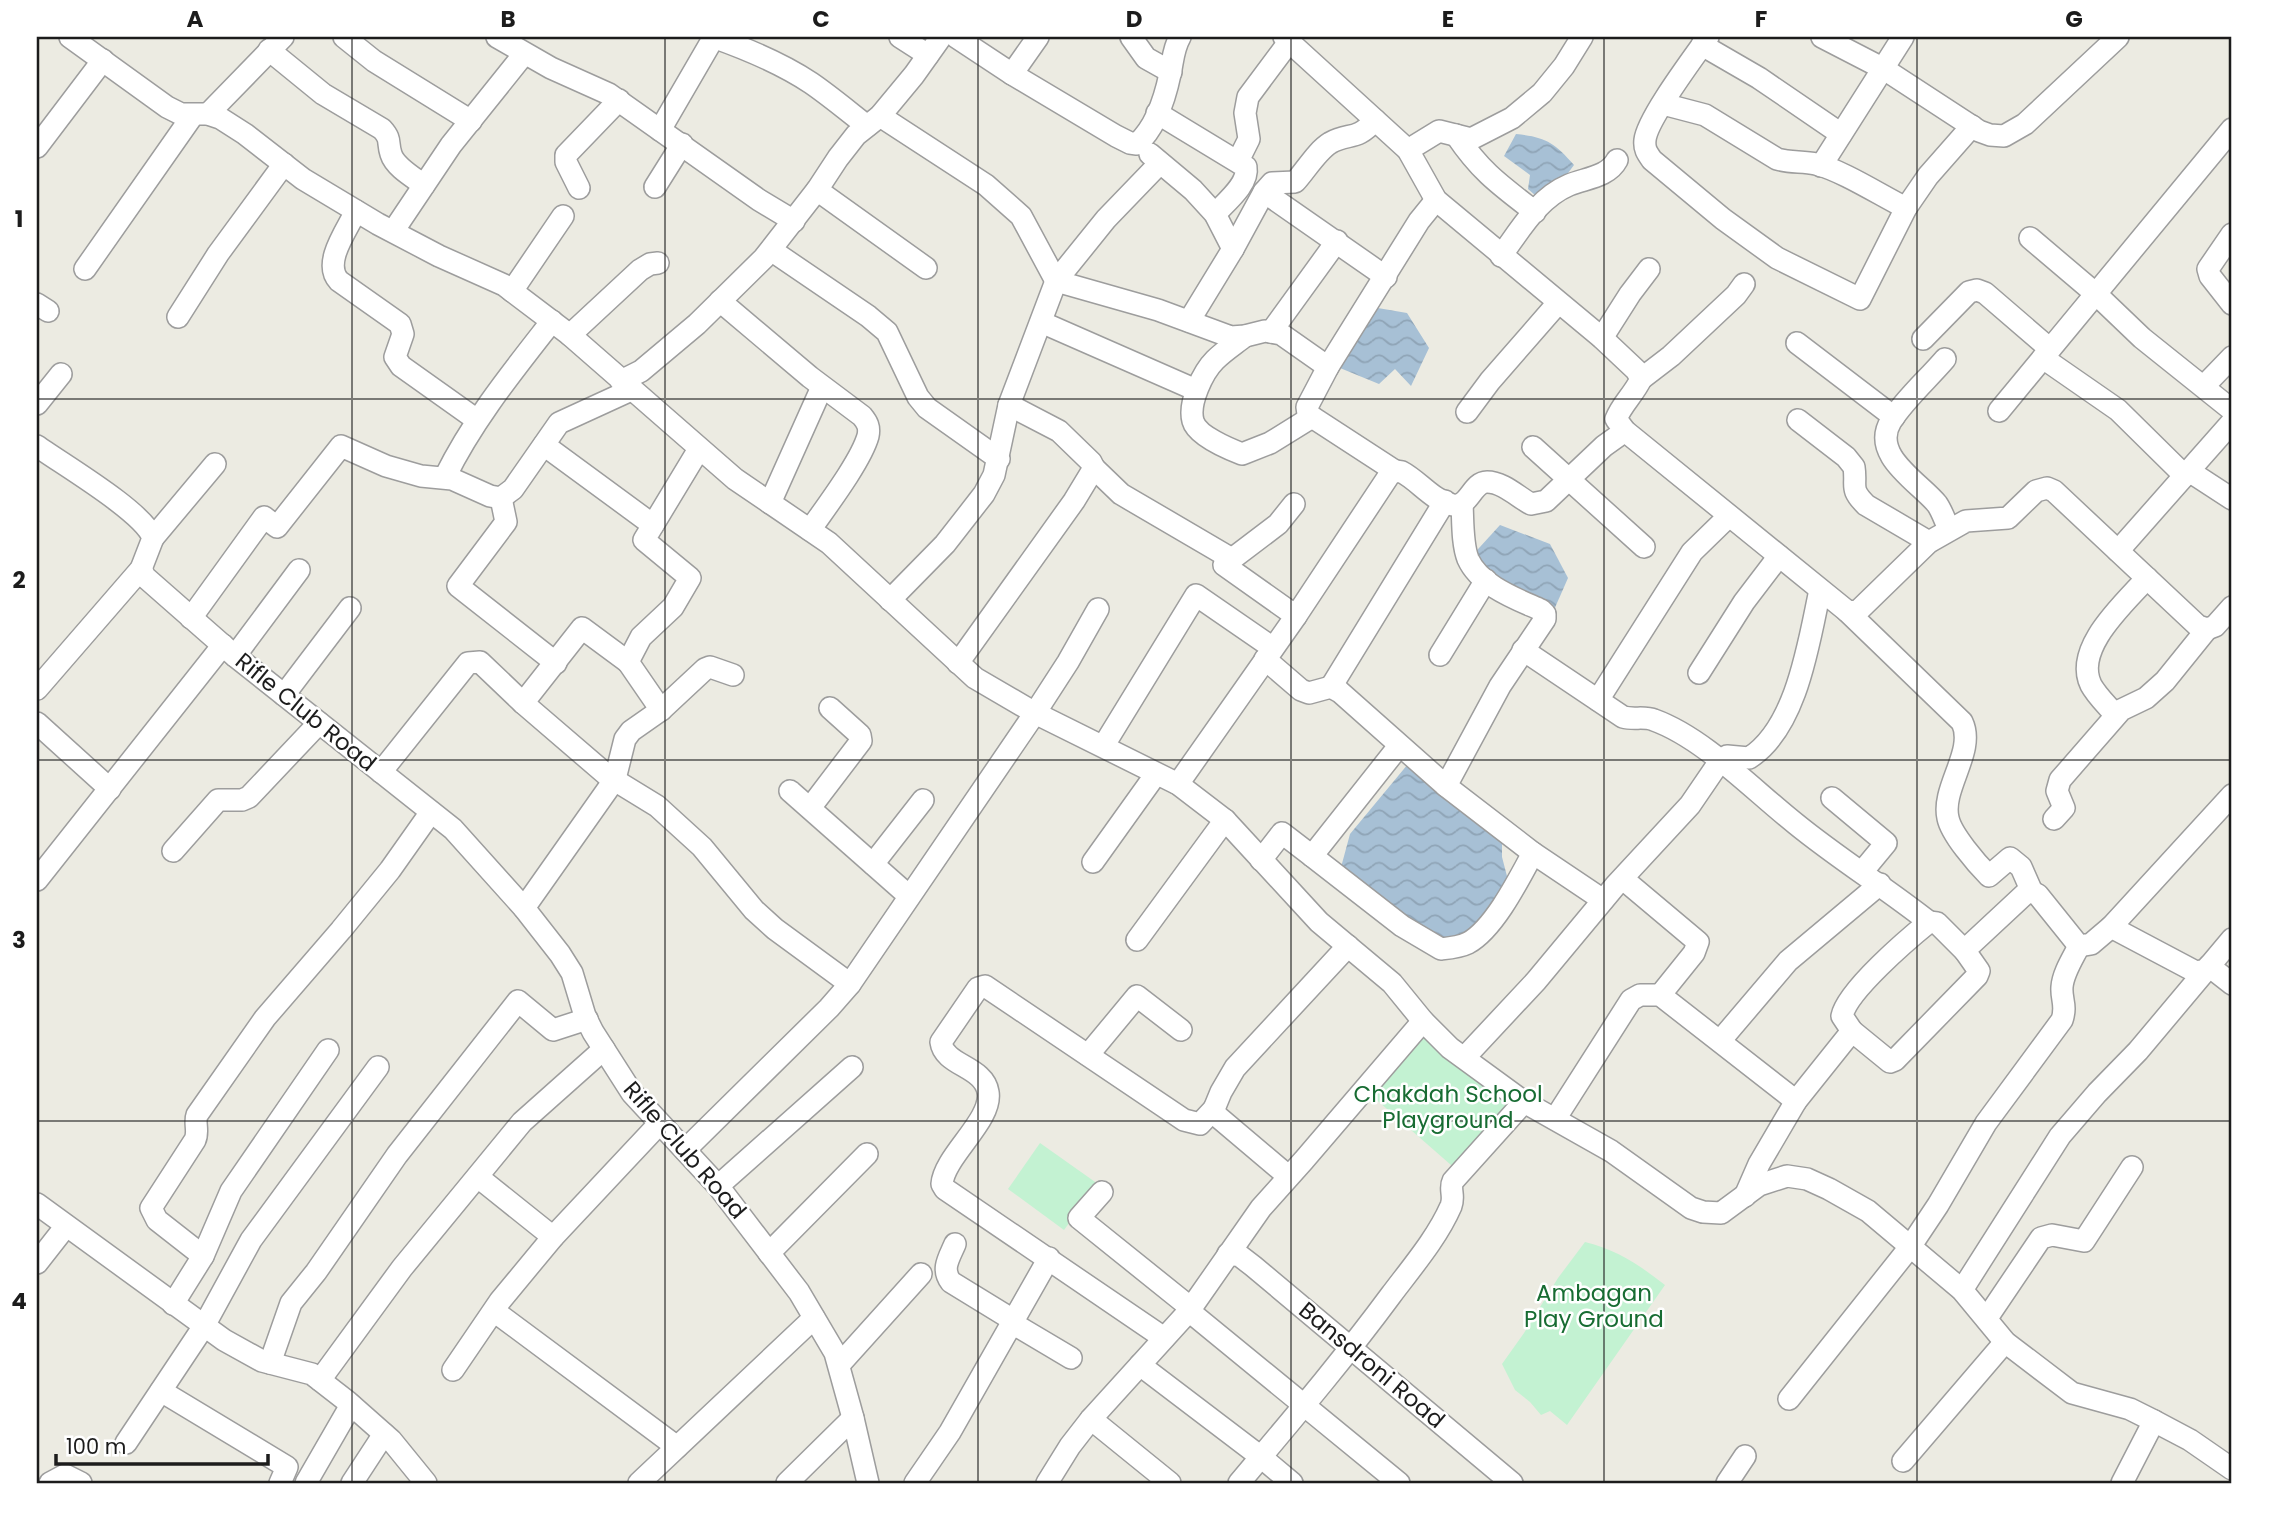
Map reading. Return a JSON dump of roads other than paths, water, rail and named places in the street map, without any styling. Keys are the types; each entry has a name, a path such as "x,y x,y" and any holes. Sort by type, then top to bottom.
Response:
{"street":[{"path":"70,37 167,107 181,114 220,118 303,179 356,211 439,256 504,285 570,335 734,479 829,543 975,678 1035,713 1178,784 1225,820 1319,922 1392,983 1423,1021 1450,1048 1524,1101 1611,1151 1691,1208 1703,1212 1721,1213 1759,1185 1787,1176 1807,1179 1846,1197 1868,1211 1962,1290 2005,1342 2073,1392 2130,1409 2190,1440 2232,1469"},
{"path":"344,37 374,61 471,121"},
{"path":"497,37 551,68 619,100 759,200 794,221"},
{"path":"660,130 714,37 751,43 811,84 986,185 1021,216 1056,281 1158,310 1231,337 1265,331 1281,334 1328,367"},
{"path":"900,37 928,55"},
{"path":"191,618 264,517 277,527 341,446 386,466 421,477 445,477 490,496 502,498 513,489 559,423 626,386 720,301 771,250 856,135 873,121 941,37"},
{"path":"956,37 1116,136 1138,144 1193,190 1215,214 1234,248"},
{"path":"1012,74 1038,37"},
{"path":"1131,37 1146,58 1171,72"},
{"path":"1138,144 1148,131 1163,101 1174,50 1180,37"},
{"path":"1408,150 1439,131 1471,139 1512,118 1542,93 1564,66 1582,37"},
{"path":"1822,37 1884,69 1972,126 1990,135 2004,136 2025,124 2118,37"},
{"path":"1821,166 1903,37"},
{"path":"1238,161 1249,139 1245,113 1248,97 1287,39 1408,150 1436,200 1602,338 1636,370 1640,379"},
{"path":"1841,134 1705,41 1663,104 1645,137 1644,149 1652,160 1723,219 1777,258 1860,299 1906,208 1928,176 1972,126"},
{"path":"85,269 201,114 276,44 323,93 382,129 389,137 391,156 398,165 424,185"},
{"path":"397,224 451,145 524,54"},
{"path":"37,147 103,60"},
{"path":"579,188 565,162 566,155 619,100"},
{"path":"1663,104 1704,115 1777,159 1821,166 1906,208"},
{"path":"1157,113 1246,167 1247,174 1215,214"},
{"path":"1189,321 1234,248 1264,192 1272,183 1295,182 1327,145 1357,136 1366,131 1375,120"},
{"path":"1999,411 2232,129"},
{"path":"1456,135 1474,162 1492,180 1535,212"},
{"path":"655,187 682,144"},
{"path":"1501,256 1551,194 1568,185 1604,173 1614,166 1617,160"},
{"path":"890,600 945,544 984,494 999,459 1009,405 1056,281 1105,219 1160,163"},
{"path":"178,317 218,254 284,164"},
{"path":"817,190 926,268"},
{"path":"1264,192 1386,277"},
{"path":"1436,200 1419,221 1328,367 1308,402 1307,410 1312,417 1395,471 1406,474 1453,502 1467,557 1472,566 1503,593 1545,614 1545,619 1500,686 1446,786"},
{"path":"356,211 336,254 332,266 333,275 400,324 403,334 395,357 401,366 477,420"},
{"path":"512,291 563,216"},
{"path":"2232,233 2208,270 2232,304"},
{"path":"2030,238 2143,338 2232,411"},
{"path":"1271,332 1336,241"},
{"path":"771,250 887,332 918,397 927,408 999,459"},
{"path":"570,335 640,270 658,263"},
{"path":"1602,338 1630,293 1650,269"},
{"path":"1744,284 1736,295 1671,356 1640,379 1616,419 1625,431 1847,611 1962,722 1965,742 1947,809 1948,821 1989,876 2010,858 2021,867 2032,892"},
{"path":"1923,339 1969,292 1977,290 1985,293 2046,354 2118,410 2187,473 2232,499"},
{"path":"720,301 752,331 862,416 868,424 868,435 854,462 810,530"},
{"path":"1467,412 1490,381 1558,303"},
{"path":"445,477 477,420 552,321"},
{"path":"1041,322 1196,390"},
{"path":"1245,336 1214,361 1202,376 1196,390 1192,420 1197,427 1209,438 1242,454 1270,443 1312,417"},
{"path":"1797,343 1894,417"},
{"path":"2204,386 2232,357"},
{"path":"1945,359 1894,417 1886,437 1886,446 1891,457 1939,506 1949,529"},
{"path":"37,404 61,374"},
{"path":"770,503 822,387"},
{"path":"1009,405 1059,431 1121,494 1232,559"},
{"path":"1798,420 1846,457 1854,467 1853,486 1866,505 1929,542"},
{"path":"2118,551 2232,422"},
{"path":"1104,745 1196,595 1269,654 1301,690 1309,693 1331,687 1453,502 1481,483 1490,482 1531,504 1546,501 1604,446 1625,431"},
{"path":"544,445 653,525"},
{"path":"37,446 118,503 146,527 153,538"},
{"path":"1533,447 1644,547"},
{"path":"628,662 641,636 673,607 690,578 644,540 699,449"},
{"path":"37,689 141,569 153,538 215,464"},
{"path":"958,663 1080,492 1094,468"},
{"path":"1178,784 1296,616 1386,480 1395,471"},
{"path":"1847,611 1857,612 1929,542 1949,529 1973,520 2008,518 2036,491 2047,488 2054,491 2198,626 2207,629"},
{"path":"502,498 506,522 458,586 556,663"},
{"path":"1294,504 1278,524 1224,565 1296,616"},
{"path":"1598,700 1692,552 1729,516"},
{"path":"1699,673 1744,602 1779,556"},
{"name":"Rifle Club Road","path":"141,569 145,577 229,651 453,829 524,908 572,973 587,1019 632,1093 718,1186 799,1292 835,1353 868,1483"},
{"path":"37,880 110,789 299,570"},
{"path":"2115,715 2091,685 2087,662 2090,650 2109,620 2147,578"},
{"path":"1440,655 1486,580"},
{"path":"1465,1057 1536,981 1603,900 1690,805 1720,761 1727,756 1749,758 1769,741 1789,706 1805,657 1821,590"},
{"path":"2054,819 2064,808 2057,791 2060,780 2115,715 2152,693 2207,629 2215,626 2232,607"},
{"path":"284,695 350,608"},
{"path":"685,1150 830,1008 850,984 1035,713 1098,609"},
{"path":"523,703 582,628 628,662 661,710"},
{"path":"1523,650 1632,720 1653,719 1682,735 1720,761 1795,824 1930,922 1937,923 1965,951 1977,966 1977,976 1890,1062 1852,1031 1842,1016 1846,1005 1869,977 1930,922"},
{"path":"380,772 468,663 480,662 608,776 657,806 702,847 754,909 775,929 850,984"},
{"path":"524,908 615,779 625,739 636,726 661,710 705,669 710,667 733,675"},
{"path":"1331,687 1350,700 1446,786 1534,853 1603,900"},
{"path":"810,808 861,741 860,735 830,708"},
{"path":"37,723 110,789"},
{"path":"173,851 211,805 223,799 242,800 249,797 319,723"},
{"path":"1312,856 1399,746"},
{"path":"1093,862 1156,774"},
{"path":"790,791 909,896"},
{"path":"2079,946 2091,944 2111,927 2232,795"},
{"path":"1832,798 1886,842 1861,872"},
{"path":"873,864 923,800"},
{"path":"203,1256 157,1220 150,1208 195,1140 198,1134 197,1115 265,1018 358,910 431,813"},
{"path":"1137,940 1225,820"},
{"path":"1261,860 1282,833 1402,926 1441,949 1467,943 1480,934 1503,905 1534,853"},
{"path":"1623,878 1698,942 1694,953 1662,995"},
{"path":"1720,1041 1788,961 1880,884"},
{"path":"1965,951 2009,907 2026,893 2032,892 2038,895 2079,946"},
{"path":"2111,927 2191,971 2208,968 2232,984"},
{"path":"1962,1290 2060,1136 2138,1051 2232,939"},
{"path":"1164,1338 952,1194 942,1184 945,1172 976,1125 989,1095 980,1078 946,1055 941,1042 978,988 985,986 1184,1120 1200,1124 1214,1110 1235,1068 1348,946"},
{"path":"1790,1399 1910,1247 1986,1123 2062,1020 2066,1010 2062,990 2064,979 2079,946"},
{"path":"1555,1119 1631,1000 1640,995 1662,995 1796,1101"},
{"path":"1088,1055 1137,996 1181,1030"},
{"path":"270,1363 291,1303 316,1272 397,1155 518,1001 553,1030 587,1019"},
{"path":"1047,1483 1091,1419 1190,1310 1241,1233 1423,1021"},
{"path":"1745,1196 1759,1164 1796,1101 1852,1031"},
{"path":"320,1380 402,1268 522,1122 604,1049"},
{"path":"173,1304 203,1256 231,1191 328,1050"},
{"path":"126,1443 204,1326 251,1240 379,1067"},
{"path":"718,1186 852,1067"},
{"path":"1239,1483 1352,1348 1423,1252 1453,1201 1450,1185 1452,1181 1524,1101"},
{"path":"1214,1110 1217,1116 1288,1176"},
{"path":"453,1370 494,1311 553,1237 659,1124"},
{"path":"769,1253 867,1153"},
{"path":"1987,1318 2041,1238 2052,1234 2084,1241 2132,1167"},
{"path":"478,1177 553,1237"},
{"path":"1102,1192 1079,1219 1399,1483"},
{"path":"37,1204 173,1304 248,1354 270,1363 303,1371 320,1380 384,1434 426,1483"},
{"path":"37,1263 66,1226"},
{"path":"955,1244 945,1268 946,1276 951,1282 1071,1358"},
{"name":"Bansdroni Road","path":"1228,1254 1240,1256 1253,1266 1512,1483"},
{"path":"915,1483 950,1432 1049,1258"},
{"path":"839,1365 921,1274"},
{"path":"494,1311 677,1447"},
{"path":"639,1483 814,1318"},
{"path":"1903,1461 2005,1342"},
{"path":"1140,1365 1292,1483"},
{"path":"161,1391 287,1467 280,1483"},
{"path":"306,1483 351,1405"},
{"path":"787,1483 853,1418"},
{"path":"1091,1419 1170,1483"},
{"path":"2122,1483 2154,1421"},
{"path":"352,1483 384,1434"},
{"path":"1727,1483 1745,1456"},
{"path":"50,1483 65,1475 81,1483"}],"water":[{"path":"1516,134 1548,142 1574,165 1545,204 1528,189 1530,175 1504,156"},
{"path":"1372,307 1407,313 1429,348 1411,386 1395,369 1379,384 1340,368"},
{"path":"1500,525 1550,544 1568,578 1550,619 1469,559"},
{"path":"1408,764 1502,841 1502,857 1508,880 1479,930 1450,946 1340,871 1350,834"}],"park label":[{"name":"Chakdah School Playground","path":"1448,1107"},
{"name":"Ambagan Play Ground","path":"1594,1306"}]}
